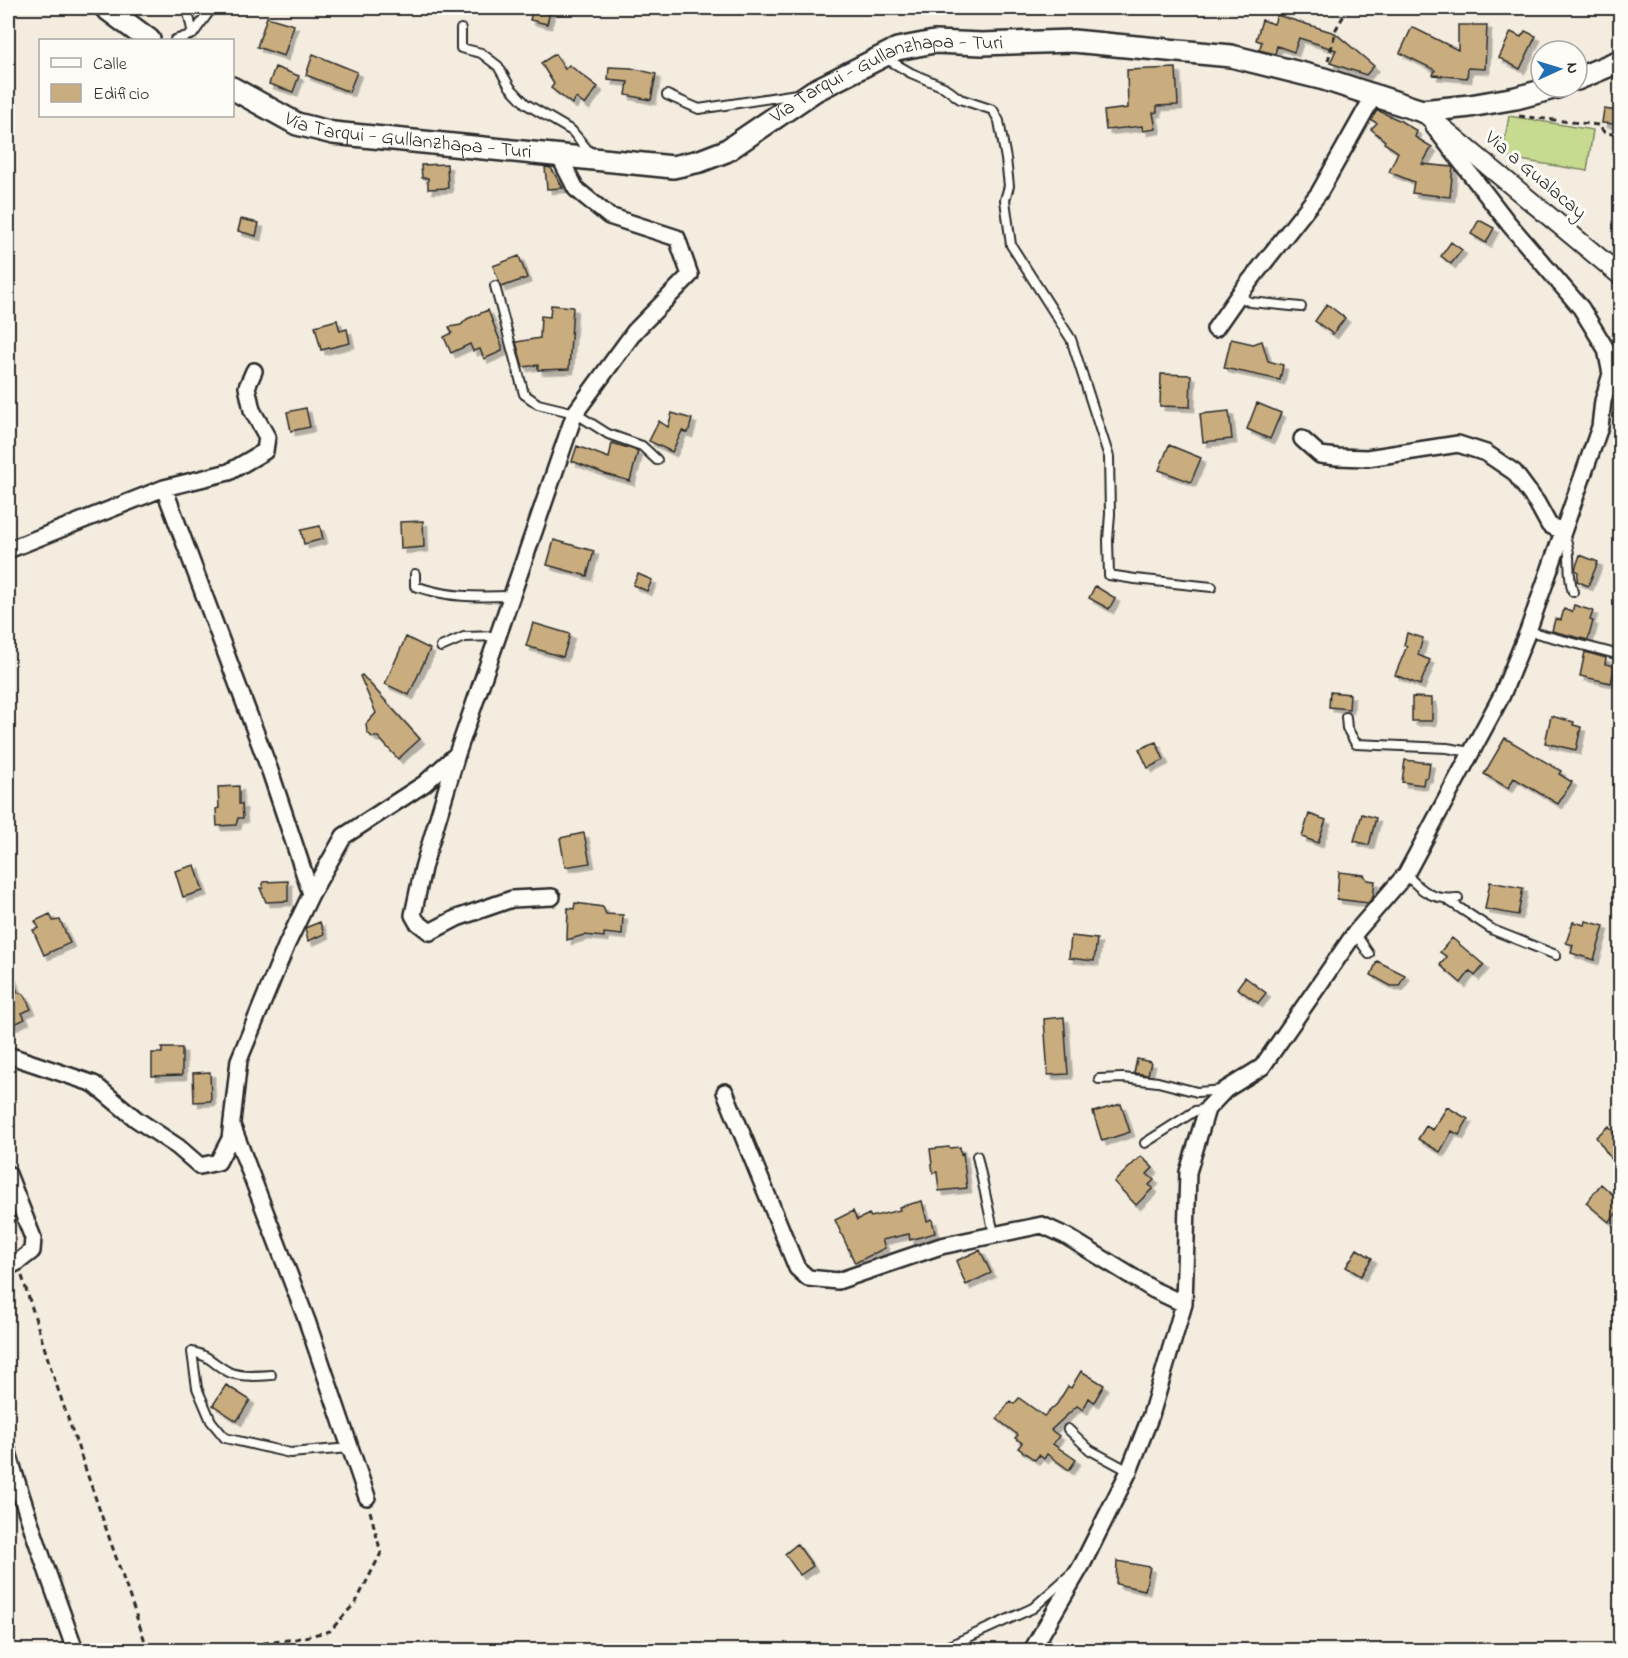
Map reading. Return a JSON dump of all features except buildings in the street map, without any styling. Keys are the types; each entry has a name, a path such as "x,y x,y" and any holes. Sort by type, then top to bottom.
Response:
{"main road":[{"path":"106,8 148,39"},
{"name":"Vía Tarqui - Gullanzhapa - Turi","path":"234,89 297,124 333,133 673,166 700,161 726,151 814,91 884,58 897,49 934,42 982,44 1073,41 1231,56 1324,79 1373,97 1422,111 1470,106 1529,95"},
{"path":"1589,74 1620,61"}],"street":[{"path":"1215,329 1319,193 1373,97"},
{"path":"1032,1650 1083,1563 1129,1471 1151,1415 1184,1304 1188,1172 1207,1109 1226,1089 1263,1067 1355,933 1406,874 1473,753 1502,695 1528,631 1600,428 1603,401 1611,374 1606,349 1581,308 1509,224 1422,111"},
{"name":"Via a Gualacay","path":"1422,111 1620,275"},
{"path":"552,897 512,899 458,918 430,932 417,922 413,915 423,868 457,754 575,413 635,331 690,274 677,238 609,216 576,189 559,156"},
{"path":"8,550 164,488 229,472 265,451 267,437 252,410 247,387 254,371"},
{"path":"1302,439 1320,455 1337,457 1367,458 1458,444 1486,453 1514,472 1537,503 1549,525 1562,531"},
{"path":"164,488 270,771 311,894"},
{"path":"8,1055 94,1084 136,1119 178,1147 200,1166 218,1162 230,1139 239,1060 261,1003 311,894 344,836 424,784 457,754"},
{"path":"725,1092 796,1268 808,1278 838,1281 941,1246 1042,1225 1066,1236 1154,1290 1184,1304"},
{"path":"231,1123 307,1321 367,1497"},
{"path":"8,1174 33,1238 32,1251 13,1264"},
{"path":"8,1452 22,1503 37,1539 75,1650"}],"lane":[{"path":"187,8 193,34"},
{"path":"178,39 193,34 212,8"},
{"path":"461,29 461,48 481,53 498,66 510,87 526,104 572,131 596,160"},
{"path":"884,58 910,73 944,87 960,99 993,110 999,121 1009,186 1005,200 1011,245 1071,339 1109,457 1109,575 1212,587"},
{"path":"667,95 699,109 814,91"},
{"path":"495,286 524,394 538,404 575,413 608,434 642,446 657,460"},
{"path":"1238,296 1250,302 1301,307"},
{"path":"1562,531 1569,546 1568,573 1573,592"},
{"path":"415,574 415,586 439,594 479,597 512,596"},
{"path":"1528,631 1620,655"},
{"path":"441,647 464,637 498,636"},
{"path":"1346,717 1347,728 1356,744 1447,748 1473,753"},
{"path":"1406,874 1421,891 1446,899 1492,930 1556,955"},
{"path":"1446,899 1458,898"},
{"path":"1355,933 1369,954"},
{"path":"1099,1079 1123,1078 1158,1082 1197,1092 1226,1089"},
{"path":"1145,1143 1195,1111 1207,1109"},
{"path":"977,1156 994,1234"},
{"path":"271,1375 254,1376 231,1372 203,1354 192,1352 197,1388 211,1421 225,1438 290,1453 350,1448"},
{"path":"1068,1429 1090,1450 1129,1471"},
{"path":"939,1650 1033,1608 1083,1563"}],"path":[{"path":"1324,79 1336,29 1348,8"},
{"path":"1509,115 1598,124 1605,134 1620,135"},
{"path":"13,1264 148,1650"},
{"path":"211,1650 296,1639 330,1631 356,1602 381,1553 367,1497"}],"green space":[{"path":"1509,116 1593,130 1587,171 1502,157"}]}
